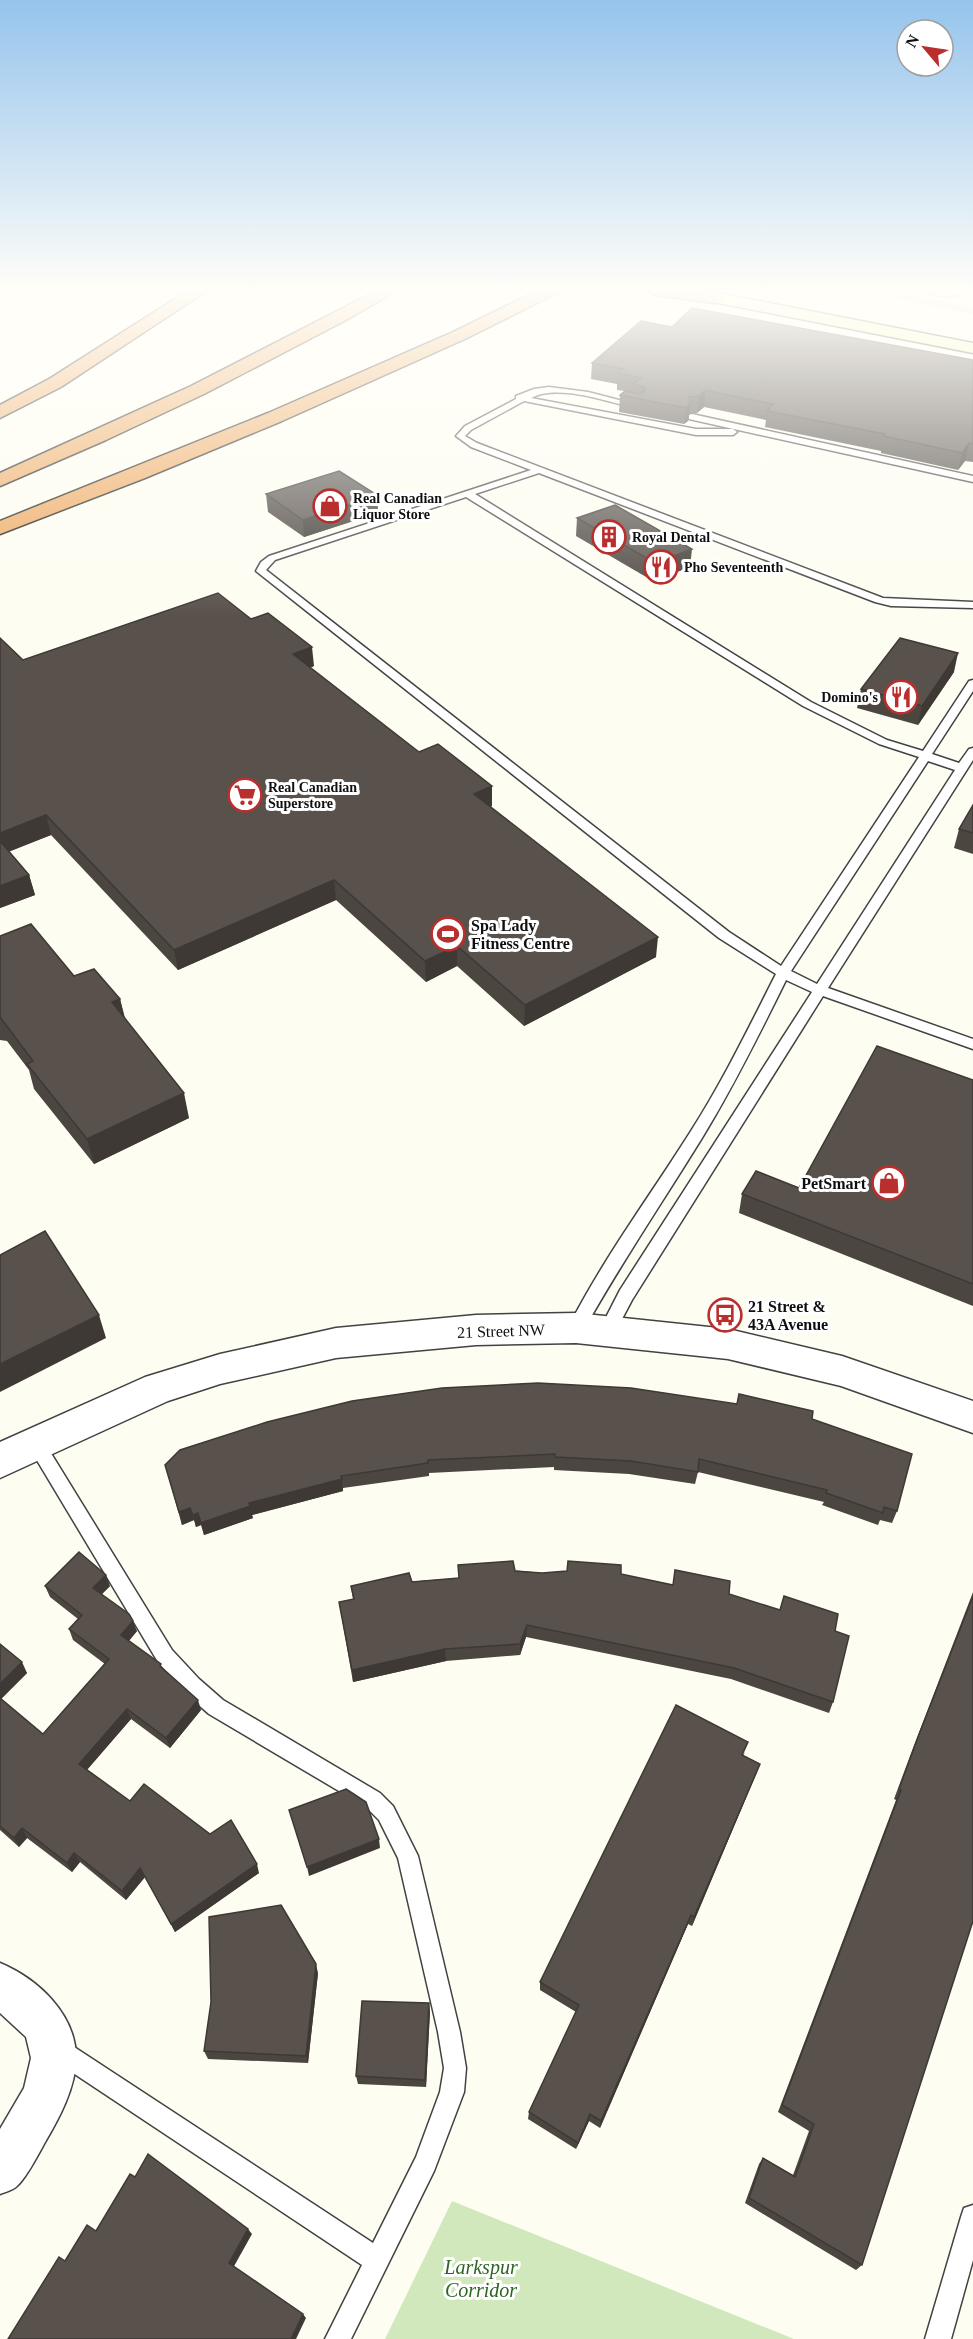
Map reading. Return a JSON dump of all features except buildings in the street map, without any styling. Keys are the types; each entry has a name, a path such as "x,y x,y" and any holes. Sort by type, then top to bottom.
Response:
{"highway":[{"path":"0,412 24,399"},
{"path":"0,480 179,399"},
{"path":"0,528 87,495 318,399"}],"street":[{"name":"21 Street NW","path":"0,1461 35,1442 158,1388 220,1369 336,1343 476,1330 592,1329 728,1344 842,1371 973,1417"},
{"path":"0,1985 21,2000 42,2020 55,2047 51,2077 40,2106 0,2170"}],"lane":[{"path":"517,399 468,428 460,436 474,445 879,600 891,603 973,605"},
{"path":"525,399 696,432 728,433 748,430"},
{"path":"604,399 638,406"},
{"path":"692,417 973,479"},
{"path":"540,470 272,558 264,564 261,571 724,935 783,973 819,990 973,1044"},
{"path":"469,495 807,704 870,736 924,757 962,768"},
{"path":"592,1329 604,1278 698,1132 751,1037 783,973 973,683"},
{"path":"592,1329 626,1295 973,751"},
{"path":"35,1442 165,1656 192,1686 216,1707 373,1800 386,1813 408,1856 449,2032 455,2068 452,2092 426,2163 338,2339"},
{"path":"55,2047 377,2260"},
{"path":"938,2339 973,2217"}],"green space":[{"name":"Larkspur Corridor","path":"452,2201 794,2339 385,2339"}],"place":[{"name":"Real Canadian Liquor Store","path":"330,506"},
{"name":"Royal Dental","path":"609,537"},
{"name":"Pho Seventeenth","path":"661,567"},
{"name":"Domino's","path":"901,697"},
{"name":"Real Canadian Superstore","path":"245,795"},
{"name":"Spa Lady Fitness Centre","path":"448,934"},
{"name":"PetSmart","path":"889,1183"},
{"name":"21 Street & 43A Avenue","path":"725,1315"}]}
